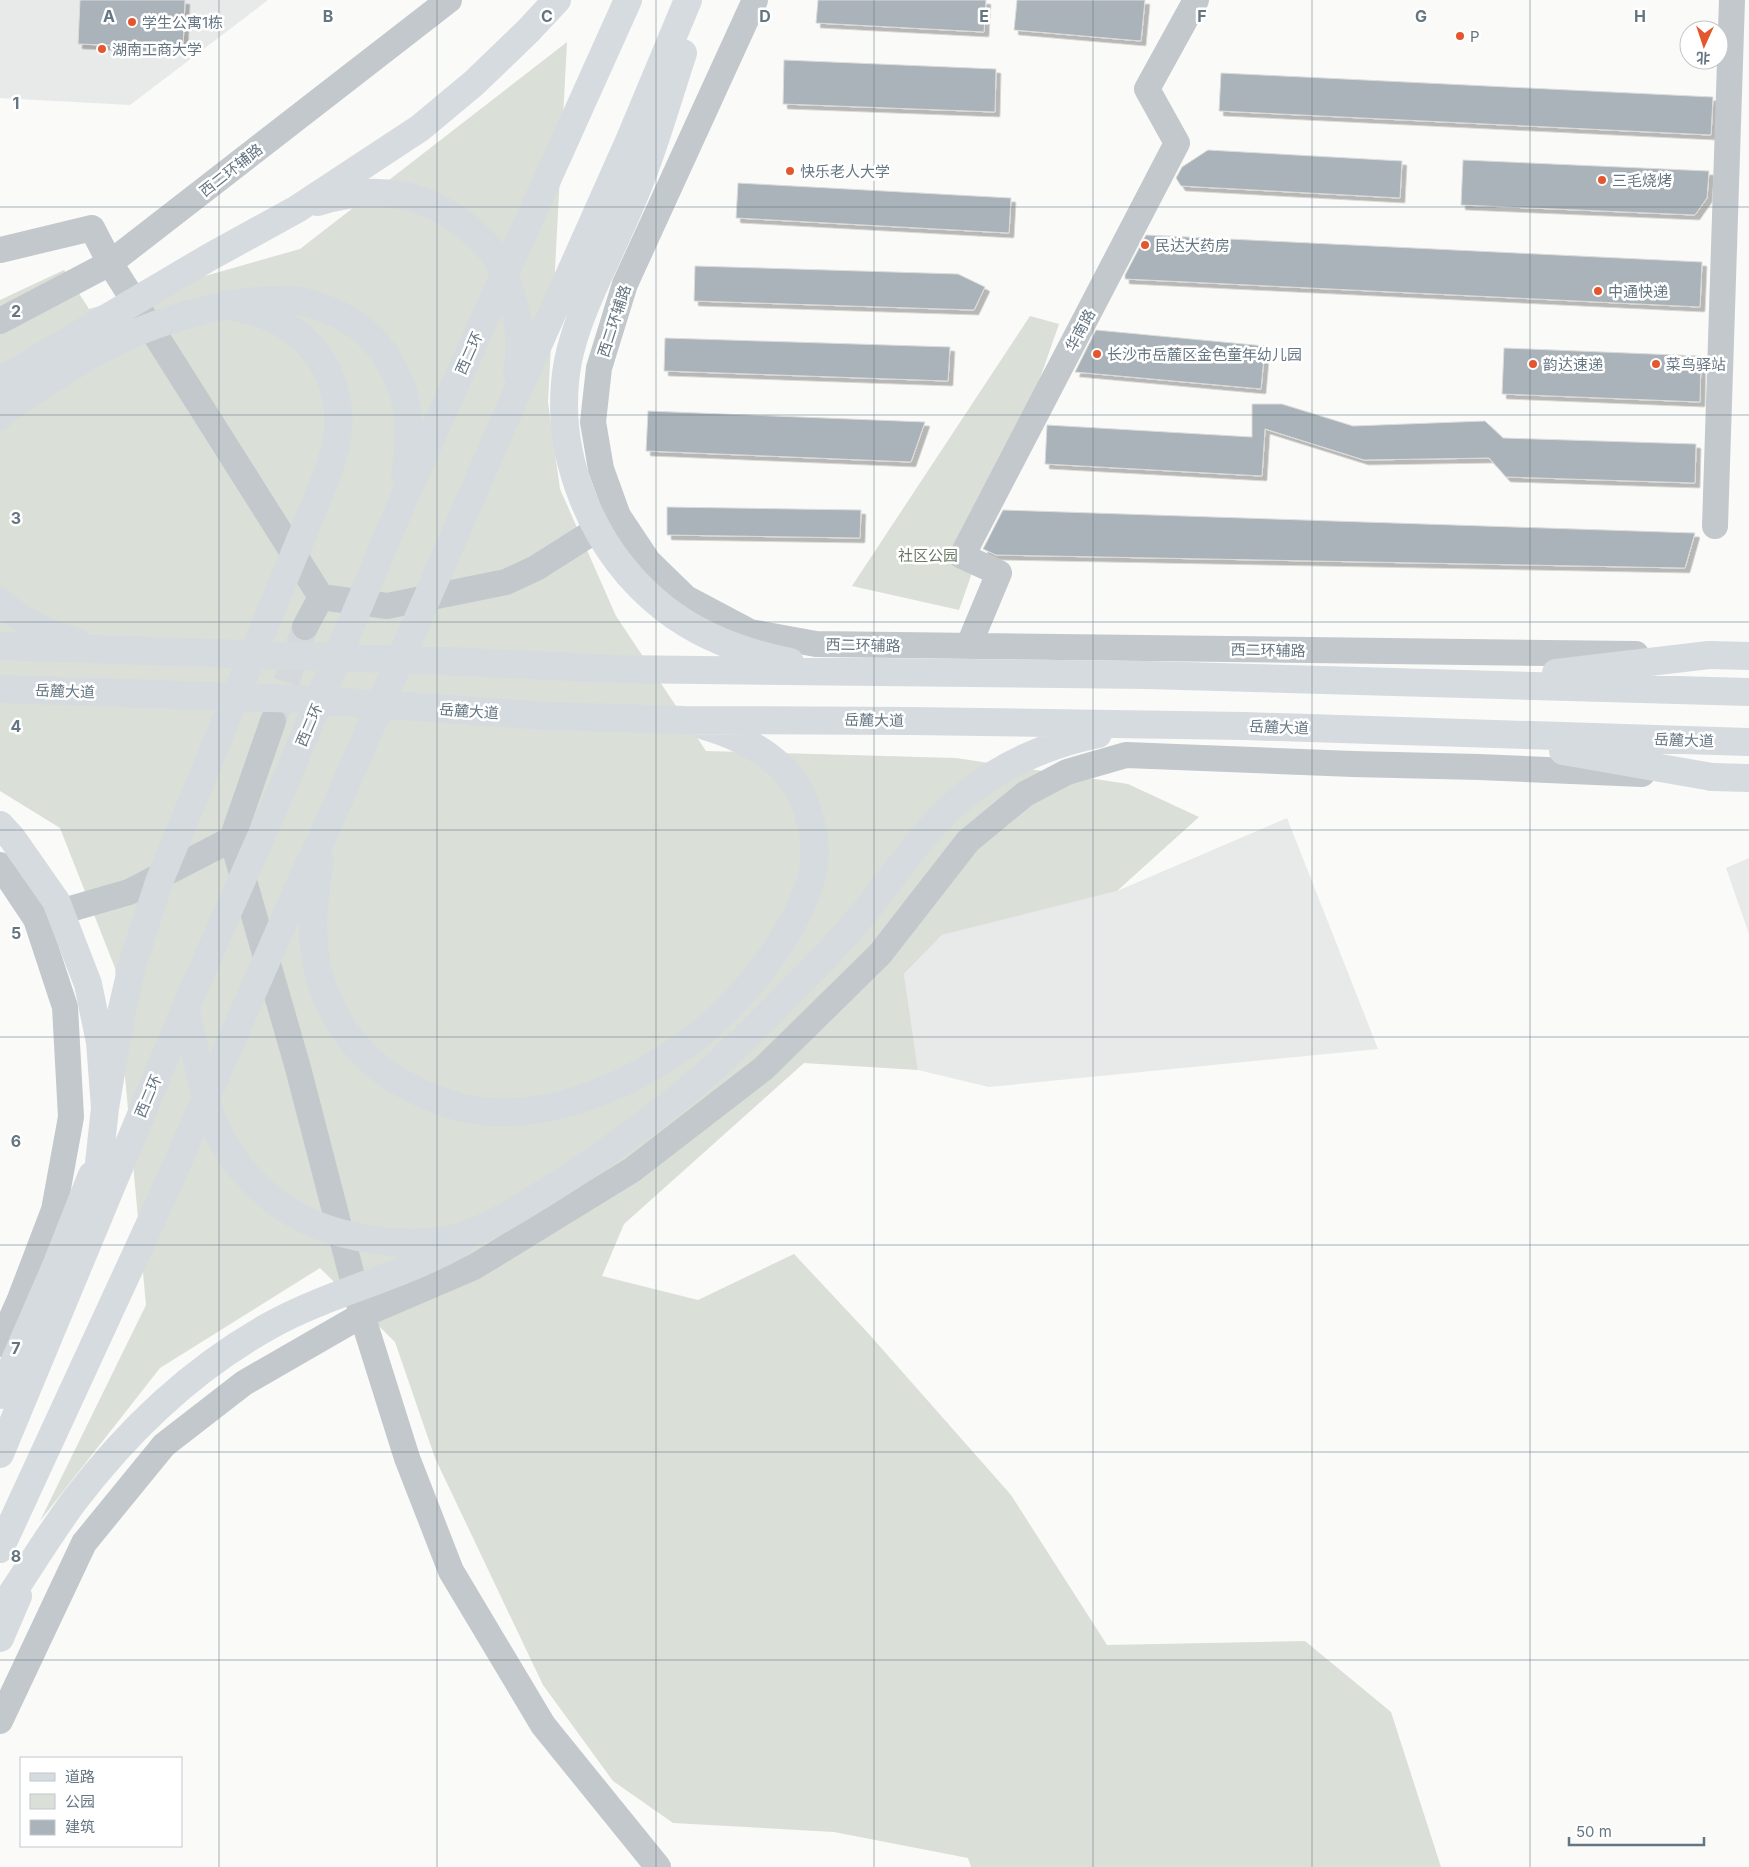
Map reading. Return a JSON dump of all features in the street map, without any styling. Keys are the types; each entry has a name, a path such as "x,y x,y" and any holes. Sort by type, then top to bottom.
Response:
{"main road":[{"path":"0,381 208,258 297,209 420,128 474,83 557,0"},
{"name":"西二环","path":"0,1454 11,1399 91,1231 185,1009 285,782 400,507 628,0"},
{"path":"0,1573 2,1544 161,1200 308,866 323,836 630,139 688,0"},
{"path":"701,0 642,178 578,324 568,362 566,433 576,484 600,532 623,566 642,588 665,609 718,640 749,651 845,673"},
{"path":"297,209 323,200 351,194 380,193 409,196 436,206 459,220 482,240 501,265 518,320 521,342 518,373 510,408"},
{"path":"0,416 4,411 97,351 143,331 181,317 226,305 260,300 294,300 327,310 354,323 372,338 387,356 397,375 410,421 410,446 400,507"},
{"path":"91,1231 105,1108 132,962 161,875 327,475 336,444 337,398 326,367 318,356 306,341 288,327 264,315 226,305"},
{"path":"0,602 10,611 32,624 61,637 106,650"},
{"path":"0,646 616,669 1147,675 1749,692"},
{"path":"1467,683 1709,655 1749,656"},
{"name":"岳麓大道","path":"0,689 300,699 548,716 684,720 910,720 1142,725 1749,742"},
{"path":"323,836 313,924 315,956 321,982 340,1026 371,1062 409,1087 434,1099 461,1108 489,1112 541,1109 598,1093 626,1082 687,1044 718,1018 750,984 777,950 800,909 811,881 815,856 813,832 808,810 797,787 780,766 759,750 733,736 684,720"},
{"path":"0,1611 74,1502 102,1466 135,1430 199,1372 233,1348 279,1321 317,1302 440,1255 589,1165 701,1078 815,967 866,910 903,862 940,819 961,798 997,772 1039,750 1085,736 1142,725"},
{"path":"1468,734 1712,777 1749,778"},
{"path":"0,825 39,874 56,901 88,984 100,1042 105,1108"},
{"path":"185,1009 208,1108 221,1139 241,1168 280,1206 301,1220 327,1230 371,1240 422,1242 447,1240 494,1224"},
{"path":"0,1441 11,1399 83,1201 101,1144"},
{"path":"0,1638 13,1606 39,1554"}],"street":[{"name":"西二环辅路","path":"0,321 110,263 449,0"},
{"name":"西二环辅路","path":"755,0 625,284 599,368 593,422 601,469 618,516 648,561 686,598 750,632 816,644 1709,655"},
{"name":"华南路","path":"968,647 999,573 962,556 1177,143 1147,89 1196,0"},
{"path":"1715,526 1732,0"},
{"path":"0,250 92,228 110,263 321,598"},
{"path":"321,598 387,606 506,582 536,568 618,516"},
{"path":"305,627 321,598"},
{"path":"273,720 232,839 298,1068 362,1315 407,1458 451,1572 542,1725 658,1867"},
{"path":"0,1720 84,1543 164,1445 244,1383 362,1315 474,1267 632,1170 764,1068 880,954 968,841 1024,794 1067,772 1126,755 1712,777"},
{"path":"36,919 129,892 232,839"},
{"path":"0,865 36,919 65,1006 72,1117 54,1210 20,1299 0,1344"}],"shaded area":[{"name":"湖南工商大学","path":"0,0 268,0 130,105 0,98"},
{"path":"1287,818 1378,1049 989,1087 918,1070 904,974 942,935 1117,891"},
{"path":"1749,858 1749,934 1726,868"}],"green space":[{"path":"567,42 548,402 560,489 616,616 706,751 956,758 1128,784 1199,817 1117,891 942,935 904,974 918,1070 804,1063 624,1224 602,1276 698,1300 794,1254 868,1333 1011,1495 1107,1645 1305,1641 1391,1712 1441,1867 971,1867 968,1858 834,1832 673,1823 613,1781 543,1685 435,1458 395,1342 320,1268 160,1368 40,1521 146,1305 115,968 60,828 0,791 0,300 64,270 89,309 300,249"},
{"name":"社区公园","path":"1030,316 1059,324 959,610 852,586"}],"building":[{"name":"学生公寓1栋","path":"80,0 185,0 183,48 78,44"},
{"path":"818,0 986,0 984,32 816,23"},
{"path":"1017,0 1145,0 1141,41 1014,30"},
{"path":"784,60 996,69 995,112 783,104"},
{"path":"1221,73 1713,97 1711,135 1219,111"},
{"path":"1208,150 1402,161 1400,198 1181,186 1176,178 1182,167"},
{"path":"1463,160 1709,171 1707,198 1695,215 1461,205"},
{"path":"738,183 1011,198 1009,233 736,218"},
{"path":"1146,235 1702,262 1700,307 1125,279 1125,275"},
{"path":"695,266 958,274 985,287 974,310 694,301"},
{"path":"1096,330 1265,346 1261,389 1075,372"},
{"path":"665,338 950,347 948,381 664,371"},
{"path":"1504,348 1701,356 1700,402 1502,394"},
{"path":"1252,404 1282,404 1353,426 1485,421 1503,438 1696,444 1695,483 1506,477 1489,458 1364,460 1265,429 1262,476 1045,464 1047,425 1252,437"},
{"path":"648,411 925,422 911,462 646,451"},
{"path":"667,507 861,510 860,538 667,535"},
{"path":"1003,510 1695,533 1685,568 996,555 983,549"}],"tunnel":[{"path":"274,719 305,627"}],"place":[{"name":"学生公寓1栋","path":"132,22"},
{"name":"P","path":"1460,36"},
{"name":"湖南工商大学","path":"102,49"},
{"name":"快乐老人大学","path":"790,171"},
{"name":"三毛烧烤","path":"1602,180"},
{"name":"民达大药房","path":"1145,245"},
{"name":"中通快递","path":"1598,291"},
{"name":"长沙市岳麓区金色童年幼儿园","path":"1097,354"},
{"name":"韵达速递","path":"1533,364"},
{"name":"菜鸟驿站","path":"1656,364"}]}
